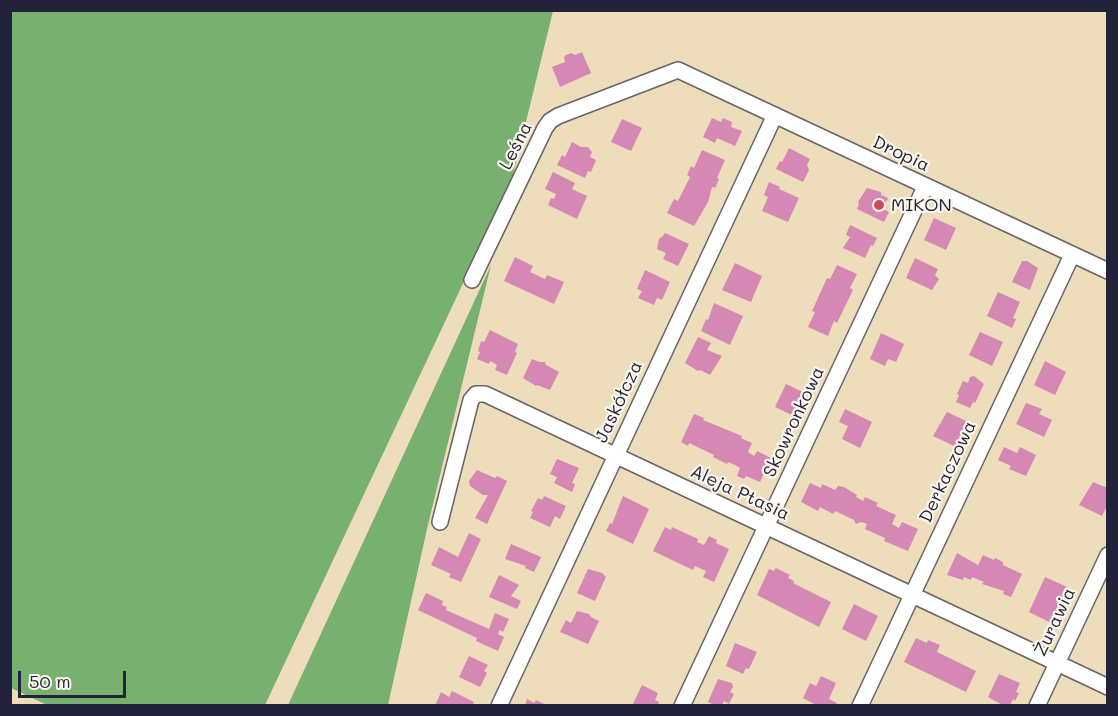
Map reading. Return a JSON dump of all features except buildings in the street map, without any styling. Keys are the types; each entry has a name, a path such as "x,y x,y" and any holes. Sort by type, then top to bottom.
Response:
{"street":[{"name":"Dropia","path":"678,70 1107,271"},
{"name":"Leśna","path":"472,280 550,121 678,70"},
{"name":"Jaskółcza","path":"499,705 775,115"},
{"name":"Skowronkowa","path":"682,705 925,187"},
{"name":"Derkaczowa","path":"860,705 1072,255"},
{"name":"Aleja Ptasia","path":"440,522 471,400 476,394 485,394 1107,687"},
{"name":"Żurawia","path":"1037,705 1107,555"}],"green space":[{"path":"10,11 553,11 512,179 265,705 47,705 11,688"},
{"path":"491,265 427,529 388,705 288,705"}],"place":[{"name":"MIKON","path":"879,205"}]}
